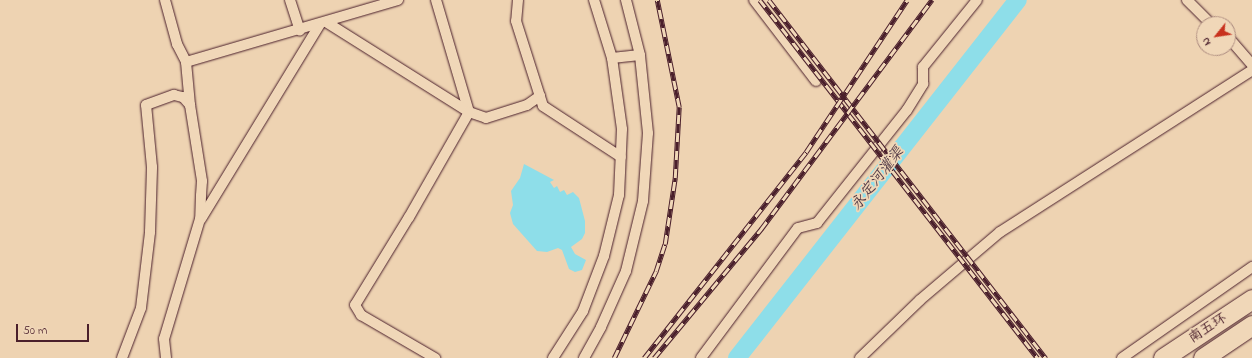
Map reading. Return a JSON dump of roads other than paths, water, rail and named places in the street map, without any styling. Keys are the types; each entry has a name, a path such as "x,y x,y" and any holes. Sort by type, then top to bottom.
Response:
{"highway":[{"name":"南五环","path":"1163,358 1252,298"},
{"name":"南五环","path":"1203,358 1252,325"}],"street":[{"path":"165,0 176,44 186,62 190,105 202,181 200,220 164,339 166,358"},
{"path":"290,0 300,30"},
{"path":"186,62 300,30 398,0"},
{"path":"435,358 361,315 355,305 409,217 469,112 436,0"},
{"path":"518,0 516,21 543,106 621,158"},
{"path":"553,358 583,311 604,256 619,196 622,129 612,58 594,0"},
{"path":"584,358 601,326 626,271 643,201 648,133 640,55 626,0"},
{"path":"754,0 816,81"},
{"path":"701,358 798,228 817,223 907,110 923,84 923,67 977,0"},
{"path":"1187,0 1203,16"},
{"path":"323,23 469,112 486,118 527,105 540,96"},
{"path":"200,220 323,23"},
{"path":"1236,46 1252,65"},
{"path":"612,58 640,55"},
{"path":"860,358 920,300 1000,232 1252,70"},
{"path":"122,358 141,308 150,232 152,166 146,105 174,95 183,97 190,105"},
{"path":"1122,358 1252,267"}],"water":[{"path":"524,164 554,180 550,182 554,188 557,186 560,192 564,190 567,195 573,192 579,198 585,221 585,233 582,239 571,247 575,254 586,260 582,270 575,272 569,269 562,250 558,248 547,252 537,251 513,224 510,213 513,205 511,191 520,178"}],"waterway":[{"name":"永定河灌渠","path":"737,358 1018,0"}],"railway":[{"path":"614,358 656,271 665,244 675,178 679,107 657,0"},
{"path":"760,0 1038,358"},
{"path":"769,0 1046,358"},
{"path":"644,358 806,152 907,0"},
{"path":"654,358 761,229 932,0"}]}
